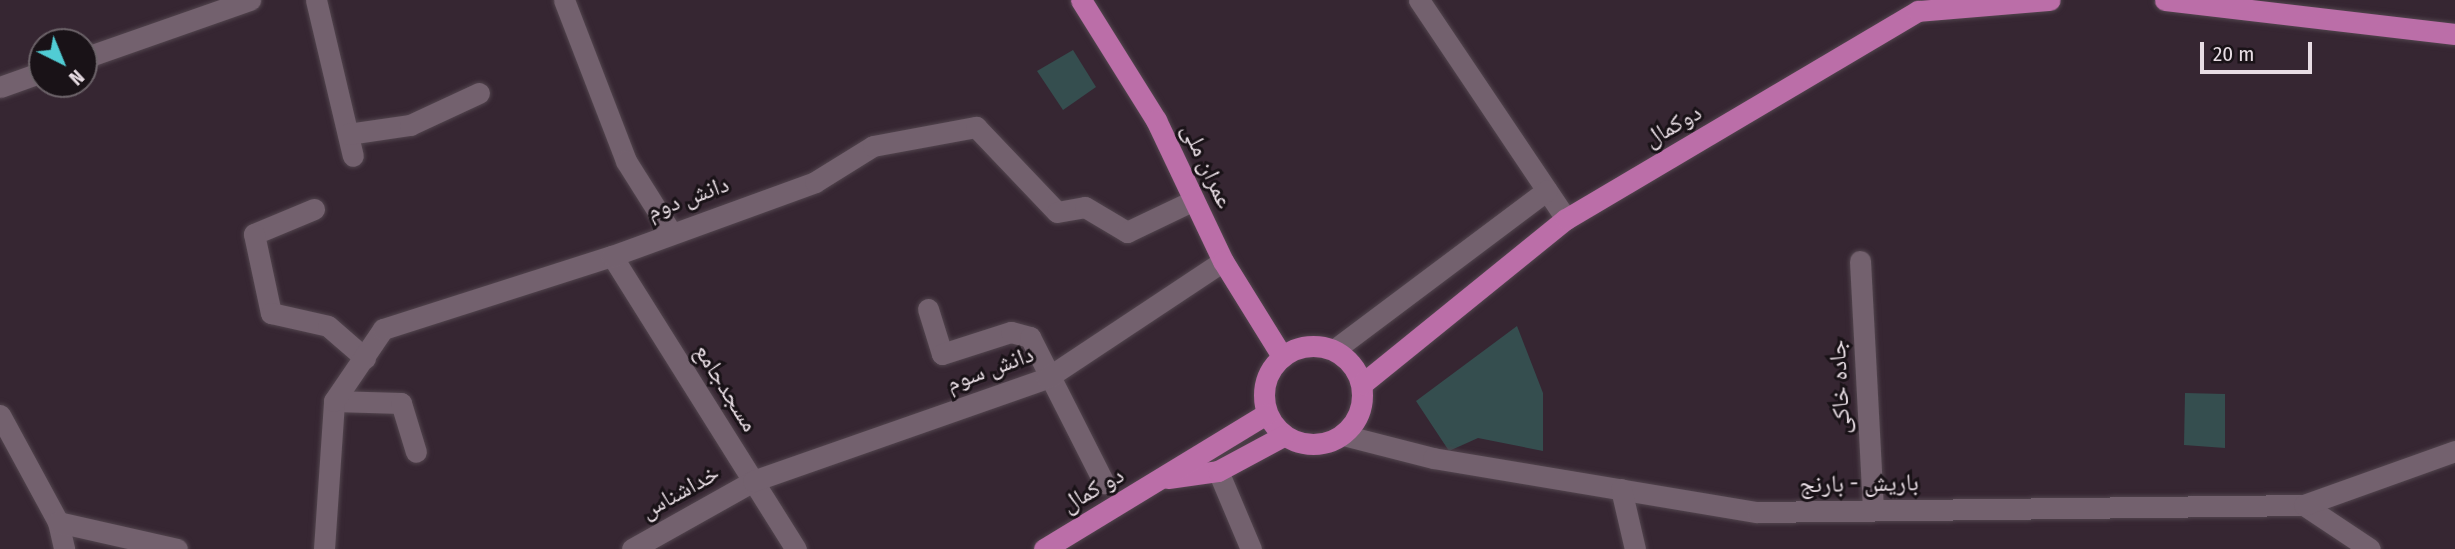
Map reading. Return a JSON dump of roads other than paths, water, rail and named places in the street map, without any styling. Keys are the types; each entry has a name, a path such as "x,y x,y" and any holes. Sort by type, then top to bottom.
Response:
{"main road":[{"name":"عمران ملی","path":"1081,0 1156,120 1223,261 1282,356"},
{"name":"دوکمال","path":"1362,384 1566,219 1918,11 2050,0"},
{"path":"2165,0 2455,34"},
{"path":"1308,345 1334,350 1352,364 1362,384 1362,403 1355,421 1342,435 1323,444 1302,444 1283,436 1266,414 1263,393 1268,372 1282,356 1308,345"},
{"name":"دو کمال","path":"1044,549 1168,478 1202,449 1266,414"},
{"name":"دو کمال","path":"1168,478 1218,471 1283,436"}],"street":[{"path":"98,53 250,0"},
{"path":"316,0 353,156"},
{"path":"564,0 626,162 670,231"},
{"path":"1419,0 1566,219"},
{"path":"0,87 28,77"},
{"path":"348,134 410,125 479,93"},
{"name":"دانش دوم","path":"334,401 383,329 612,256 670,231 815,182 873,146 976,127 1057,212 1085,207 1127,232 1194,200"},
{"path":"1334,350 1547,190"},
{"path":"314,209 254,234 271,313 328,326 365,358"},
{"name":"مسجدجامع","path":"612,256 796,549"},
{"name":"دانش سوم","path":"753,481 1047,378 1223,261"},
{"name":"جاده خاکی","path":"1860,261 1873,510"},
{"path":"928,309 942,354 1012,332 1030,337 1047,378 1104,484"},
{"path":"324,549 334,401 401,403 415,452"},
{"path":"0,415 58,522 64,549"},
{"name":"باریش - بارنج","path":"1342,435 1433,458 1757,512 2304,505 2455,451"},
{"path":"1218,471 1251,549"},
{"name":"خداشناس","path":"632,549 753,481"},
{"path":"1621,489 1635,549"},
{"path":"2304,505 2370,549"},
{"path":"58,522 177,549"}]}
